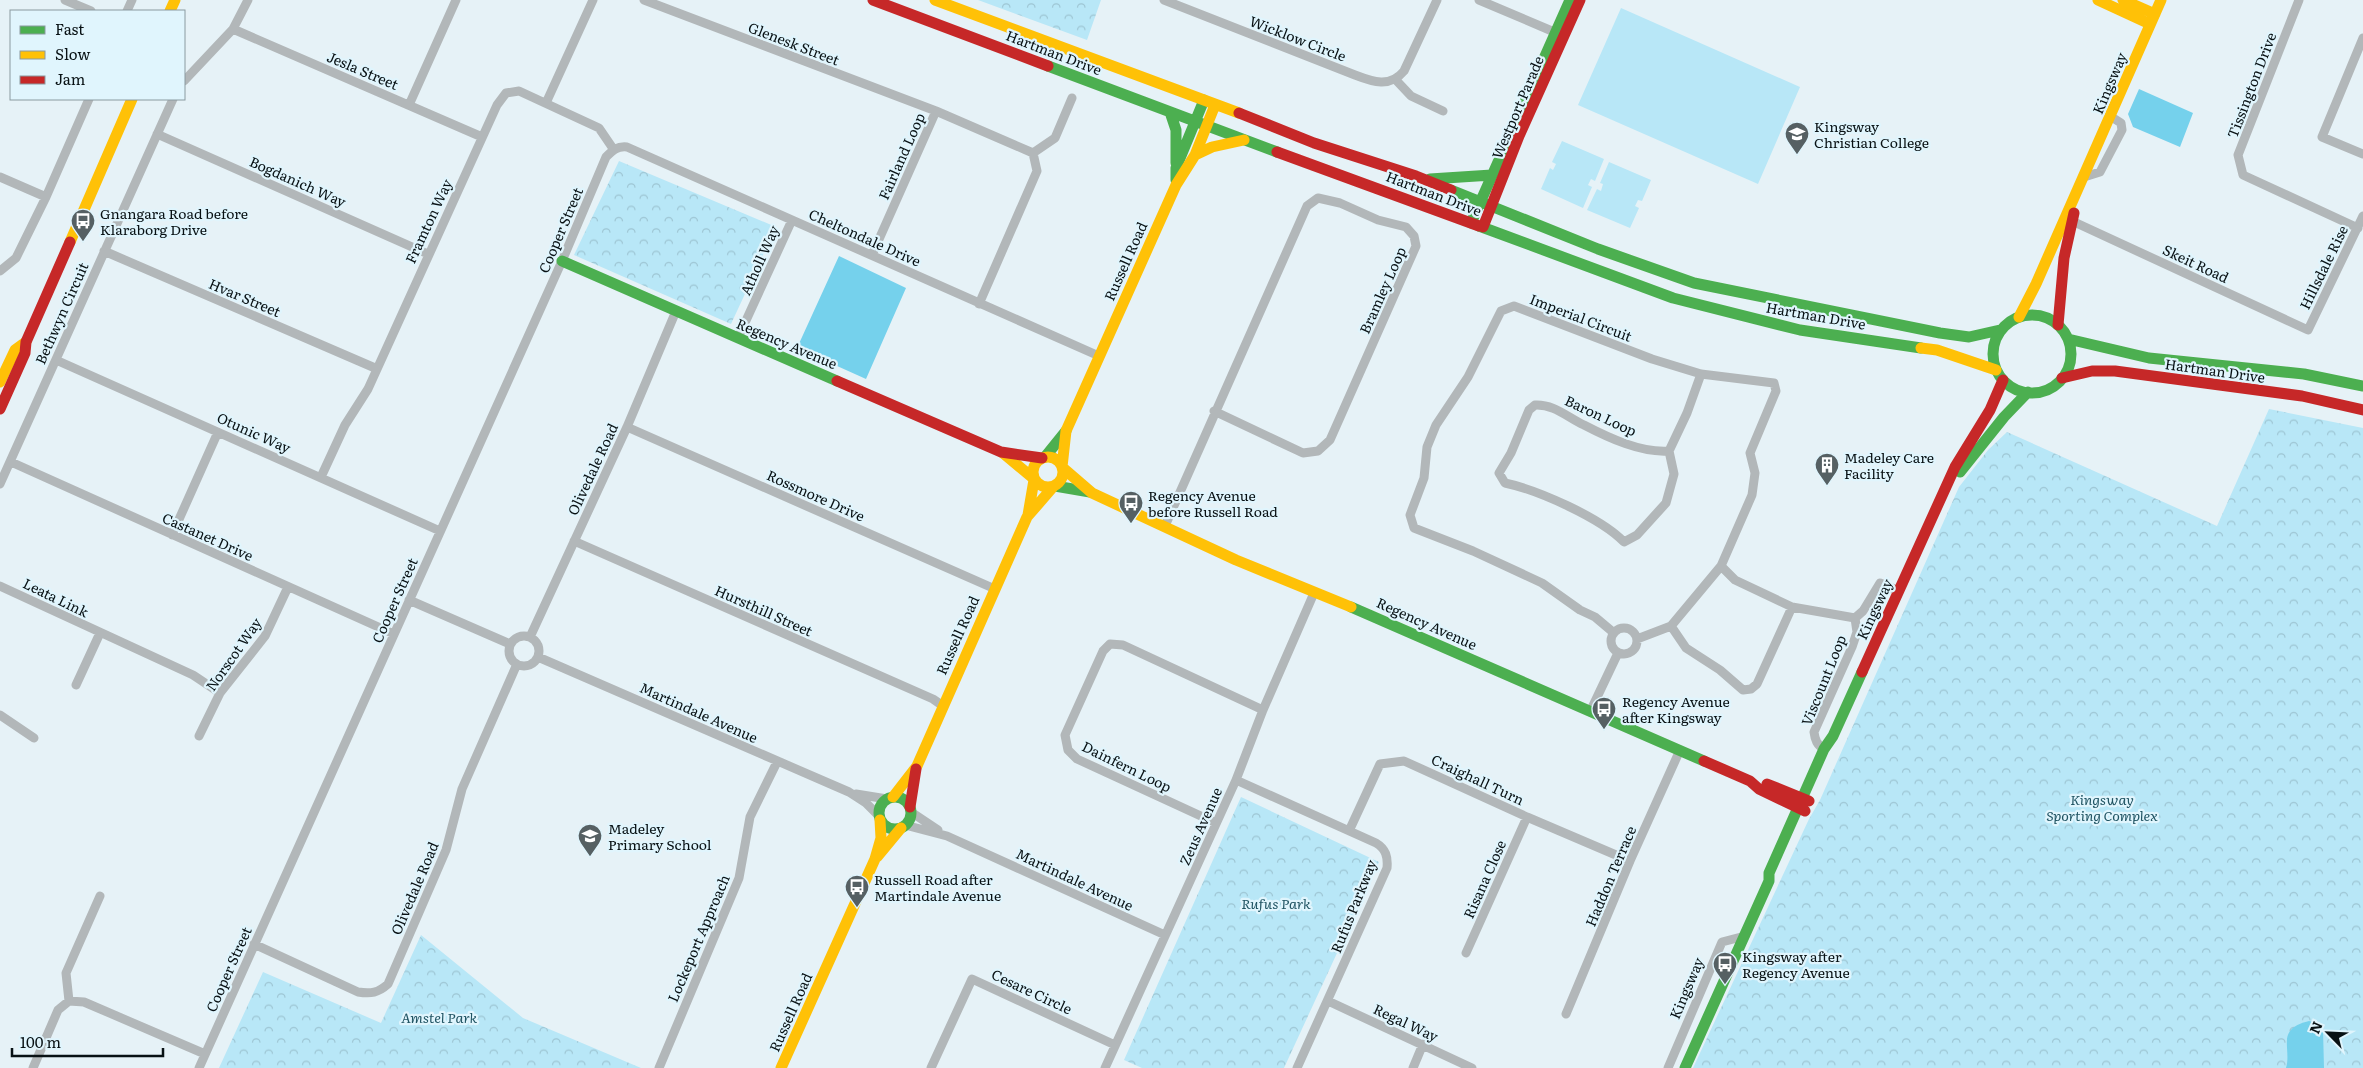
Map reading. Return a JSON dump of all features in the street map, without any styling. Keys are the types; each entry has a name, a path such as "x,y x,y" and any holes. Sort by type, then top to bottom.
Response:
{"main road":[{"name":"Hartman Drive","path":"873,0 1244,140 1673,298 1800,330 1937,350 1996,370"},
{"name":"Hartman Drive","path":"935,0 1314,143 1425,180 1598,249 1694,283 1809,308 1940,333 1970,337 2000,330"},
{"name":"Westport Parade","path":"1483,228 1560,34 1570,0"},
{"name":"Westport Parade","path":"1471,223 1560,34 1580,0"},
{"path":"2098,0 2152,19"},
{"path":"2122,0 2152,19"},
{"name":"Kingsway","path":"2019,317 2036,284 2084,177 2161,0"},
{"path":"0,409 25,353 26,342 132,100"},
{"name":"Russell Road","path":"1044,458 1066,431 1176,185 1195,155 1204,100"},
{"name":"Russell Road","path":"1176,185 1176,168 1201,123 1215,105"},
{"path":"1170,112 1176,130 1176,168"},
{"path":"1195,155 1212,147 1244,140"},
{"path":"1425,180 1492,175"},
{"name":"Kingsway","path":"2058,325 2064,258 2084,177"},
{"name":"Regency Avenue","path":"562,261 1001,452 1030,458 1044,458"},
{"path":"2037,315 2048,318 2058,325 2068,338 2070,359 2062,378 2047,390 2028,392 2014,389 2003,380 1996,370 1993,352 2000,330 2019,317 2037,315"},
{"name":"Hartman Drive","path":"2068,338 2149,358 2304,374 2363,386"},
{"path":"0,382 4,362 26,342"},
{"name":"Hartman Drive","path":"2062,378 2092,371 2115,371 2302,396 2363,410"},
{"name":"Kingsway","path":"1804,805 1824,749 1833,736 1955,467 1990,410 2003,380"},
{"name":"Kingsway","path":"1943,494 2004,417 2028,392"},
{"name":"Russell Road","path":"1062,467 1066,431"},
{"name":"Regency Avenue","path":"1001,452 1034,479"},
{"path":"1044,458 1055,459 1062,467 1062,478 1054,486 1042,487 1034,479 1034,466 1044,458"},
{"name":"Regency Avenue","path":"1062,467 1092,493"},
{"name":"Russell Road","path":"890,798 916,766 1027,517 1034,479"},
{"name":"Russell Road","path":"1027,517 1054,486"},
{"name":"Regency Avenue","path":"1054,486 1092,493 1236,560 1379,618 1750,781 1762,782 1804,805"},
{"name":"Kingsway","path":"1685,1068 1769,881 1769,873 1831,752 1833,736"},
{"name":"Russell Road","path":"910,809 916,766"},
{"path":"890,798 903,799 910,809 908,822 903,827 891,829 880,818 880,806 890,798"},
{"name":"Russell Road","path":"780,1068 876,859 881,838 880,818"},
{"name":"Russell Road","path":"876,859 903,827"}],"street":[{"path":"65,0 89,10"},
{"path":"185,80 233,29 248,0"},
{"path":"409,105 456,0"},
{"path":"546,103 593,0"},
{"name":"Glenesk Street","path":"644,0 936,111"},
{"name":"Wicklow Circle","path":"1164,0 1368,80 1384,83 1395,79"},
{"path":"1437,0 1404,71 1395,79 1411,96 1443,111"},
{"path":"1479,0 1560,34"},
{"name":"Tissington Drive","path":"2299,0 2238,155 2243,175 2358,228"},
{"name":"Jesla Street","path":"233,29 482,137"},
{"path":"2363,38 2322,137 2363,154"},
{"name":"Framton Way","path":"321,477 345,425 368,389 375,368 482,137 497,105 506,93 519,90 599,128 617,148"},
{"path":"979,304 1037,171 1033,153 1055,138 1072,98"},
{"path":"0,271 16,258 46,197 89,100"},
{"name":"Bethwyn Circuit","path":"0,484 173,100"},
{"name":"Fairland Loop","path":"872,255 936,111 1033,153"},
{"name":"Bogdanich Way","path":"157,134 428,254"},
{"name":"Cheltondale Drive","path":"617,148 627,148 1099,356"},
{"name":"Cooper Street","path":"198,1068 562,261 606,157 617,148"},
{"path":"0,177 46,197"},
{"name":"Bramley Loop","path":"1165,526 1214,412 1307,206 1318,198 1340,203 1378,220 1406,227 1414,236 1416,246 1330,440 1318,451 1303,452 1214,412"},
{"name":"Hillsdale Rise","path":"2308,330 2363,216"},
{"name":"Atholl Way","path":"738,338 792,220"},
{"name":"Skeit Road","path":"2072,221 2308,330"},
{"name":"Hvar Street","path":"104,250 375,368"},
{"name":"Imperial Circuit","path":"1614,633 1595,617 1580,610 1542,583 1473,551 1414,528 1410,515 1424,478 1427,447 1436,425 1468,377 1501,311 1514,306 1652,360 1701,374 1774,383 1776,391 1750,453 1755,473 1752,495 1721,566 1671,626 1637,639 1635,649 1632,652 1618,653"},
{"name":"Olivedale Road","path":"530,637 627,426 676,311"},
{"name":"Otunic Way","path":"56,360 440,531"},
{"path":"1669,451 1687,413 1701,374"},
{"name":"Baron Loop","path":"1548,404 1585,426 1638,448 1658,452 1669,451 1674,474 1666,503 1637,535 1624,542 1616,534 1593,520 1520,486 1505,483 1499,473 1511,453 1529,410 1535,405 1548,404"},
{"name":"Rossmore Drive","path":"627,426 995,588"},
{"path":"172,535 218,432"},
{"name":"Castanet Drive","path":"11,462 394,634"},
{"name":"Hursthill Street","path":"574,541 933,699 943,706"},
{"name":"Viscount Loop","path":"1721,566 1735,580 1792,607 1856,618 1857,632 1852,647 1814,732 1819,746 1824,749"},
{"path":"1856,618 1863,611 1880,583 1899,591"},
{"name":"Leata Link","path":"0,586 193,676 220,692"},
{"name":"Norscot Way","path":"199,736 220,692 265,636 288,587"},
{"name":"Zeus Avenue","path":"1105,1068 1236,780 1263,710 1314,593"},
{"path":"409,600 510,644"},
{"path":"1671,626 1686,648 1720,670 1743,690 1751,689 1757,684 1792,607"},
{"path":"1590,712 1618,653 1611,642 1614,633 1622,628 1628,628 1635,634 1637,639"},
{"path":"76,685 100,634"},
{"path":"518,637 530,637 538,644 538,657 531,664 517,664 510,656 510,644 518,637"},
{"name":"Dainfern Loop","path":"1216,823 1077,759 1068,750 1065,735 1103,651 1110,644 1124,645 1263,710"},
{"name":"Martindale Avenue","path":"538,657 849,792 866,803 880,818"},
{"name":"Olivedale Road","path":"254,944 358,992 368,994 379,992 388,984 446,850 462,789 517,664"},
{"path":"0,715 34,738"},
{"name":"Haddon Terrace","path":"1566,1014 1630,862 1680,750"},
{"name":"Craighall Turn","path":"1349,831 1380,764 1404,761 1630,862"},
{"name":"Lockeport Approach","path":"659,1068 739,878 750,817 777,762"},
{"name":"Rufus Parkway","path":"1236,780 1381,846 1387,855 1388,862 1297,1068"},
{"name":"Martindale Avenue","path":"849,792 890,798"},
{"name":"Martindale Avenue","path":"910,809 947,836 1165,935"},
{"name":"Risana Close","path":"1466,953 1527,817"},
{"name":"Martindale Avenue","path":"903,827 947,836"},
{"path":"69,1001 66,973 100,896"},
{"name":"Kingsway","path":"1668,1068 1722,942 1745,936"},
{"name":"Cesare Circle","path":"931,1068 972,979 1115,1045"},
{"path":"33,1068 58,1010 69,1001 84,1002 205,1054"},
{"name":"Regal Way","path":"1328,1001 1472,1068"},
{"path":"1412,1068 1423,1044"}],"green space":[{"path":"978,0 1101,0 1087,40"},
{"path":"1621,8 1800,87 1758,184 1578,105"},
{"path":"1562,141 1604,159 1595,181 1591,179 1588,185 1592,187 1583,208 1541,189 1550,168 1553,170 1556,164 1552,162"},
{"path":"619,161 776,227 731,324 574,255"},
{"path":"1609,162 1651,180 1642,201 1638,200 1635,206 1639,208 1630,228 1587,210 1597,189 1601,191 1603,184 1600,183"},
{"name":"Kingsway Sporting Complex","path":"2269,409 2363,428 2363,1068 1693,1068 1809,819 1820,800 1959,487 1988,450 2007,432 2217,526"},
{"name":"Rufus Park","path":"1241,797 1379,862 1284,1068 1142,1068 1124,1060"},
{"name":"Amstel Park","path":"421,935 523,1018 641,1068 219,1068 263,972 381,1023"}],"water":[{"path":"2139,89 2193,113 2180,147 2133,127 2128,114"},
{"path":"839,256 906,288 866,379 797,348"},
{"path":"2309,1021 2320,1024 2323,1030 2324,1068 2286,1068 2288,1034 2298,1024"}],"traffic: fast":[{"path":"1471,223 1570,0"},
{"path":"1048,66 1277,152"},
{"path":"1176,180 1176,168 1204,100"},
{"path":"1170,112 1176,130 1176,163"},
{"path":"1430,179 1492,175"},
{"path":"1451,190 1598,249 1694,283 1940,333 1969,337 2000,330"},
{"path":"1479,226 1673,298 1800,330 1921,348"},
{"path":"562,261 837,381"},
{"path":"2032,315 2047,318 2064,332 2068,339 2071,354 2068,369 2054,386 2047,390 2032,393 2017,390 2000,376 1996,369 1993,354 1996,339 2010,322 2017,318 2032,315"},
{"path":"2068,339 2149,358 2304,374 2363,386"},
{"path":"1960,472 2004,417 2028,392"},
{"path":"1045,457 1066,431"},
{"path":"1055,486 1090,492"},
{"path":"1351,607 1704,761"},
{"path":"1685,1068 1769,881 1769,873 1824,749 1833,736 1862,672"},
{"path":"895,797 901,798 906,802 910,807 911,813 910,819 906,824 901,828 895,829 889,828 884,824 880,819 879,813 880,807 884,802 889,798 895,797"}],"traffic: slow":[{"path":"170,10 175,0"},
{"path":"935,0 1239,113"},
{"path":"2098,0 2150,24"},
{"path":"2123,0 2155,14"},
{"path":"2019,317 2036,284 2161,0"},
{"path":"70,242 132,100"},
{"path":"1062,467 1066,431 1176,185 1195,155 1215,105"},
{"path":"1195,155 1212,147 1244,140"},
{"path":"0,382 15,350 26,342"},
{"path":"1921,348 1937,350 1996,370"},
{"path":"1003,453 1033,478"},
{"path":"1048,457 1059,461 1063,472 1059,483 1048,487 1037,483 1033,472 1037,461 1048,457"},
{"path":"1063,468 1092,493 1236,560 1351,607"},
{"path":"1028,515 1034,480"},
{"path":"893,797 917,766 1027,517 1053,487"},
{"path":"781,1068 875,859 881,838 880,820"},
{"path":"877,857 901,828"}],"traffic: jam":[{"path":"873,0 1048,66"},
{"path":"1483,227 1519,136 1580,0"},
{"path":"1239,113 1314,143 1416,176 1451,190"},
{"path":"1277,152 1479,226"},
{"path":"2058,325 2064,258 2074,213"},
{"path":"0,409 25,353 26,342 70,242"},
{"path":"2062,378 2092,371 2115,371 2302,396 2363,410"},
{"path":"1862,672 1955,467 1990,410 2003,380"},
{"path":"837,381 1001,452 1042,458"},
{"path":"1704,761 1750,781 1759,789 1805,811"},
{"path":"910,807 916,769"},
{"path":"1767,784 1809,801"}],"place":[{"name":"Kingsway Christian College","path":"1797,155"},
{"name":"Gnangara Road before Klaraborg Drive","path":"83,242"},
{"name":"Madeley Care Facility","path":"1827,486"},
{"name":"Regency Avenue before Russell Road","path":"1131,524"},
{"name":"Regency Avenue after Kingsway","path":"1604,730"},
{"name":"Madeley Primary School","path":"590,857"},
{"name":"Russell Road after Martindale Avenue","path":"857,908"},
{"name":"Kingsway after Regency Avenue","path":"1725,985"}]}
